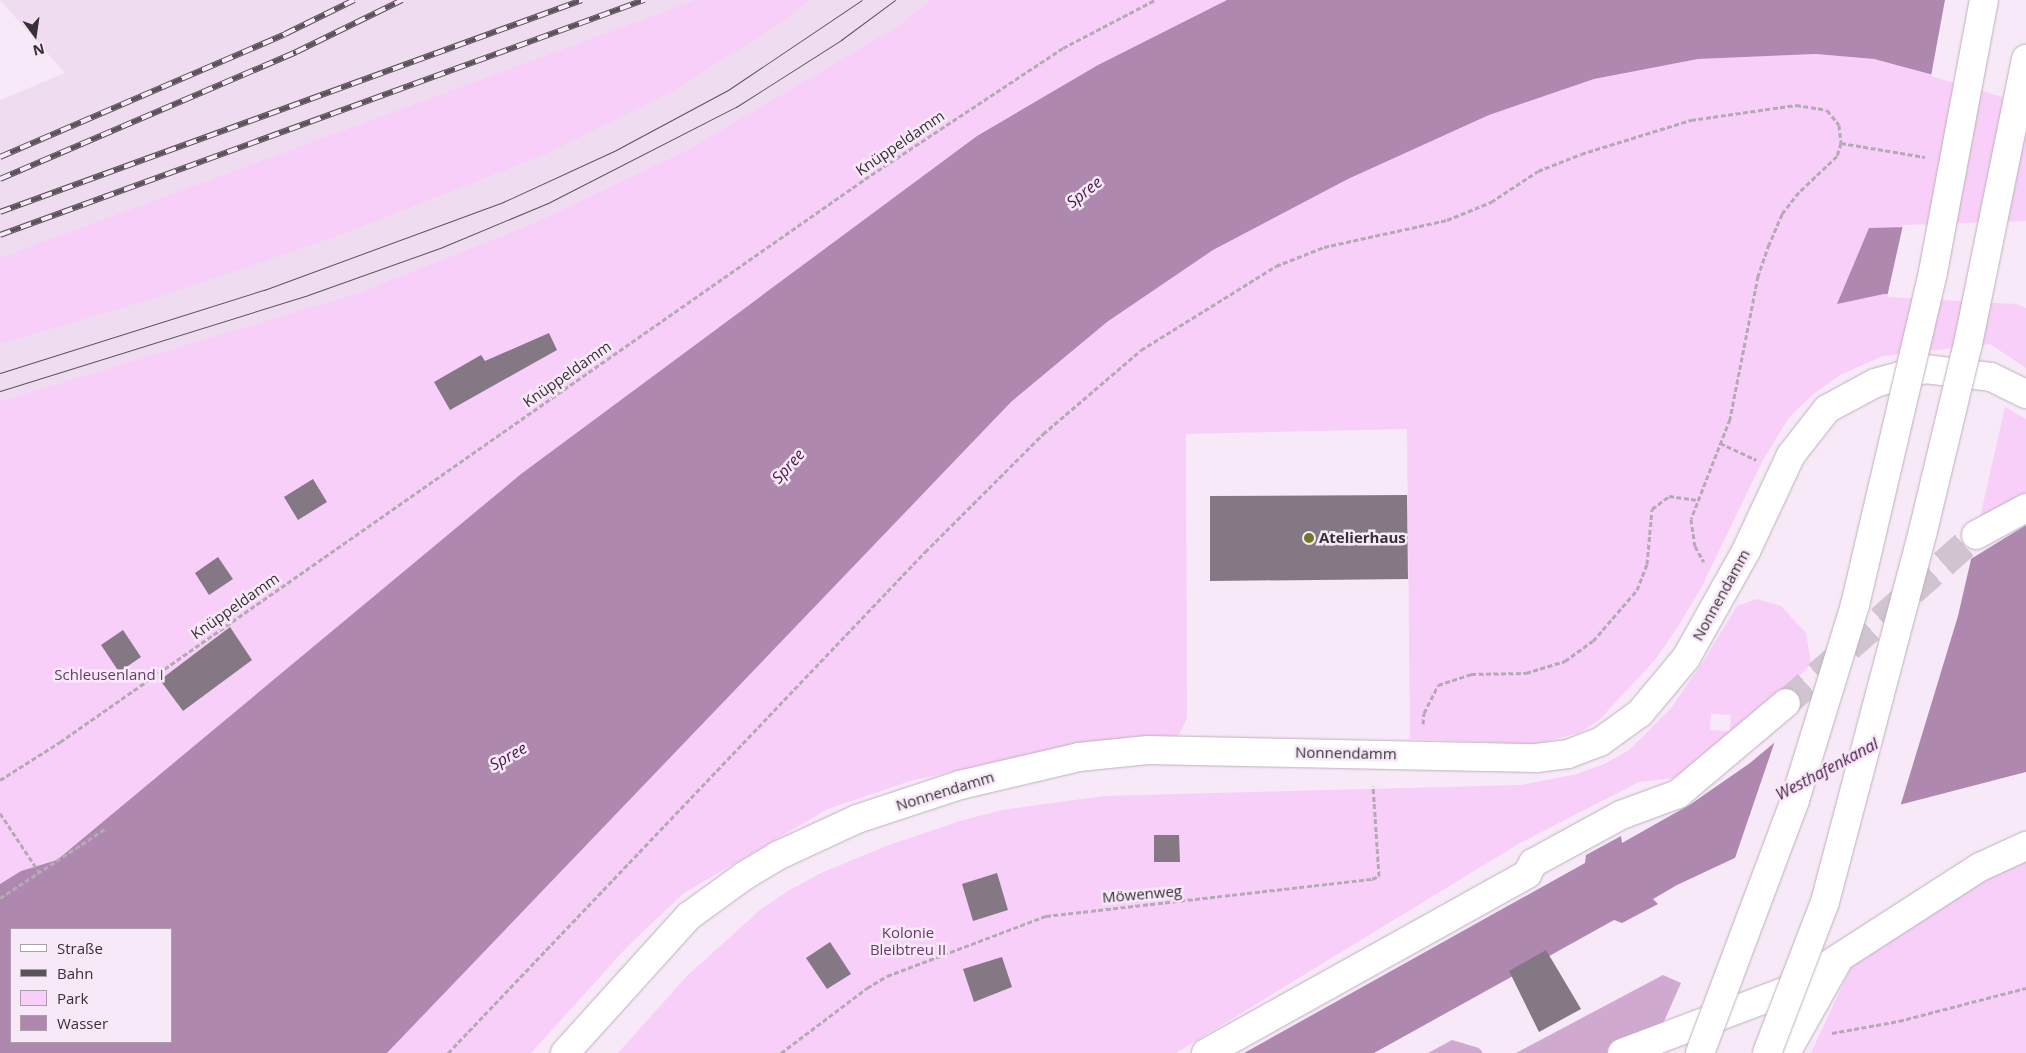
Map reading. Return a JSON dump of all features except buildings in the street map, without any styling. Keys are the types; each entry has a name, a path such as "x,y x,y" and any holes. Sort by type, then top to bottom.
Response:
{"main road":[{"path":"1700,1053 1795,800 1855,606 1933,272 1984,0"},
{"path":"1767,1053 1824,902 1923,531 1968,344 2026,59"},
{"name":"Nonnendamm","path":"565,1053 689,916 776,856 857,819 1006,773 1113,753 1197,750 1552,757 1584,749 1615,734 1640,713 1686,658 1728,583 1791,455 1827,409 1875,384 1925,369 1991,377 2026,394"},
{"path":"1976,535 2026,508"},
{"path":"1206,1053 1526,874 1533,863 1541,858 1621,815 1678,794 1786,703"},
{"path":"1622,1053 1789,990 1980,868 2026,846"},
{"path":"1789,1047 1837,961"}],"path":[{"name":"Knüppeldamm","path":"0,780 68,736 865,180 1063,48 1155,0"},
{"path":"448,1053 918,560 1043,434 1141,350 1276,266 1324,247 1447,220 1491,202 1538,171 1581,154 1691,120 1796,105 1827,110 1839,125 1841,143 1837,156 1793,199 1782,214 1769,244 1758,276 1730,419 1696,500 1691,519 1694,546 1709,568 1728,583"},
{"path":"1720,443 1783,473"},
{"path":"1419,755 1424,713 1438,685 1471,674 1526,673 1572,656 1593,641 1637,590 1647,564 1652,509 1669,496 1696,500"},
{"name":"Möwenweg","path":"781,1053 867,988 888,976 1046,916 1372,879 1379,876 1373,782 1382,782"},
{"path":"0,813 39,872"},
{"path":"0,898 105,830"},
{"path":"1789,1047 2026,988"}],"shaded area":[{"path":"0,0 930,0 898,26 687,150 532,224 355,294 0,401 0,100 65,73"},
{"path":"1663,975 1681,983 1650,1053 1516,1053"},
{"path":"1452,1040 1479,1048 1483,1053 1428,1053"}],"green space":[{"path":"696,0 809,0 785,20 667,94 543,155 345,233 164,295 0,344 0,258"},
{"name":"Schleusenland I","path":"930,0 1227,0 1098,65 977,136 678,359 57,860 21,871 0,884 0,401 355,294 532,224 687,150 898,26"},
{"path":"1816,54 1874,59 2026,101 2026,224 1838,303 1884,294 2017,302 2026,305 2026,368 1990,344 1883,356 1840,375 1812,395 1788,419 1763,460 1701,588 1679,625 1655,660 1599,720 1579,733 1536,744 1410,739 1407,429 1186,434 1187,718 1179,735 1108,740 1013,758 910,781 828,809 684,893 627,947 531,1053 387,1053 1011,402 1107,322 1213,250 1348,179 1489,115 1594,79 1698,59"},
{"path":"2005,407 2026,419 2026,500 1978,526"},
{"name":"Kolonie Bleibtreu II","path":"1757,599 1781,606 1806,633 1811,664 1778,699 1675,778 1639,782 1520,843 1176,1053 618,1053 687,976 760,910 788,891 821,873 889,845 960,821 1002,810 1104,796 1521,785 1577,774 1604,764 1628,751 1671,708 1703,662 1737,606","holes":["1711,714 1731,715 1730,731 1710,730"]},
{"path":"2026,860 2026,1053 1811,1053 1853,963 1956,895"}],"water":[{"name":"Spree","path":"1227,0 2026,0 1937,76 1874,59 1816,54 1698,59 1594,79 1489,115 1348,179 1213,250 1107,322 1011,402 387,1053 0,1053 0,884 21,871 57,860 521,474 977,136 1098,65"},
{"path":"2026,224 2017,302 1884,294 1837,304 1869,228"},
{"name":"Westhafenkanal","path":"2026,525 2026,772 1818,826 1754,849 1677,885 1653,899 1658,904 1622,923 1614,920 1374,1053 1244,1053 1585,863 1586,855 1621,836 1622,843 1691,804 1750,763 1842,686 1966,562"}],"pier":[{"path":"1945,0 2026,0 2026,104 1931,76"},
{"path":"2026,221 2026,308 2016,304 1887,297 1903,225"},
{"path":"1972,555 1958,616 1900,807 1794,836 1734,861 1776,738 1840,684 1948,575"}],"tunnel":[{"path":"1786,703 1976,535"}],"tram line":[{"path":"0,373 264,290 503,202 616,150 728,90 862,0"},
{"path":"0,391 308,295 440,248 548,203 736,107 841,40 895,0"}],"railway":[{"path":"0,157 285,34 354,0"},
{"path":"0,179 296,52 402,0"},
{"path":"0,212 582,0"},
{"path":"0,235 644,0"}],"place":[{"name":"Atelierhaus","path":"1309,538"}]}
